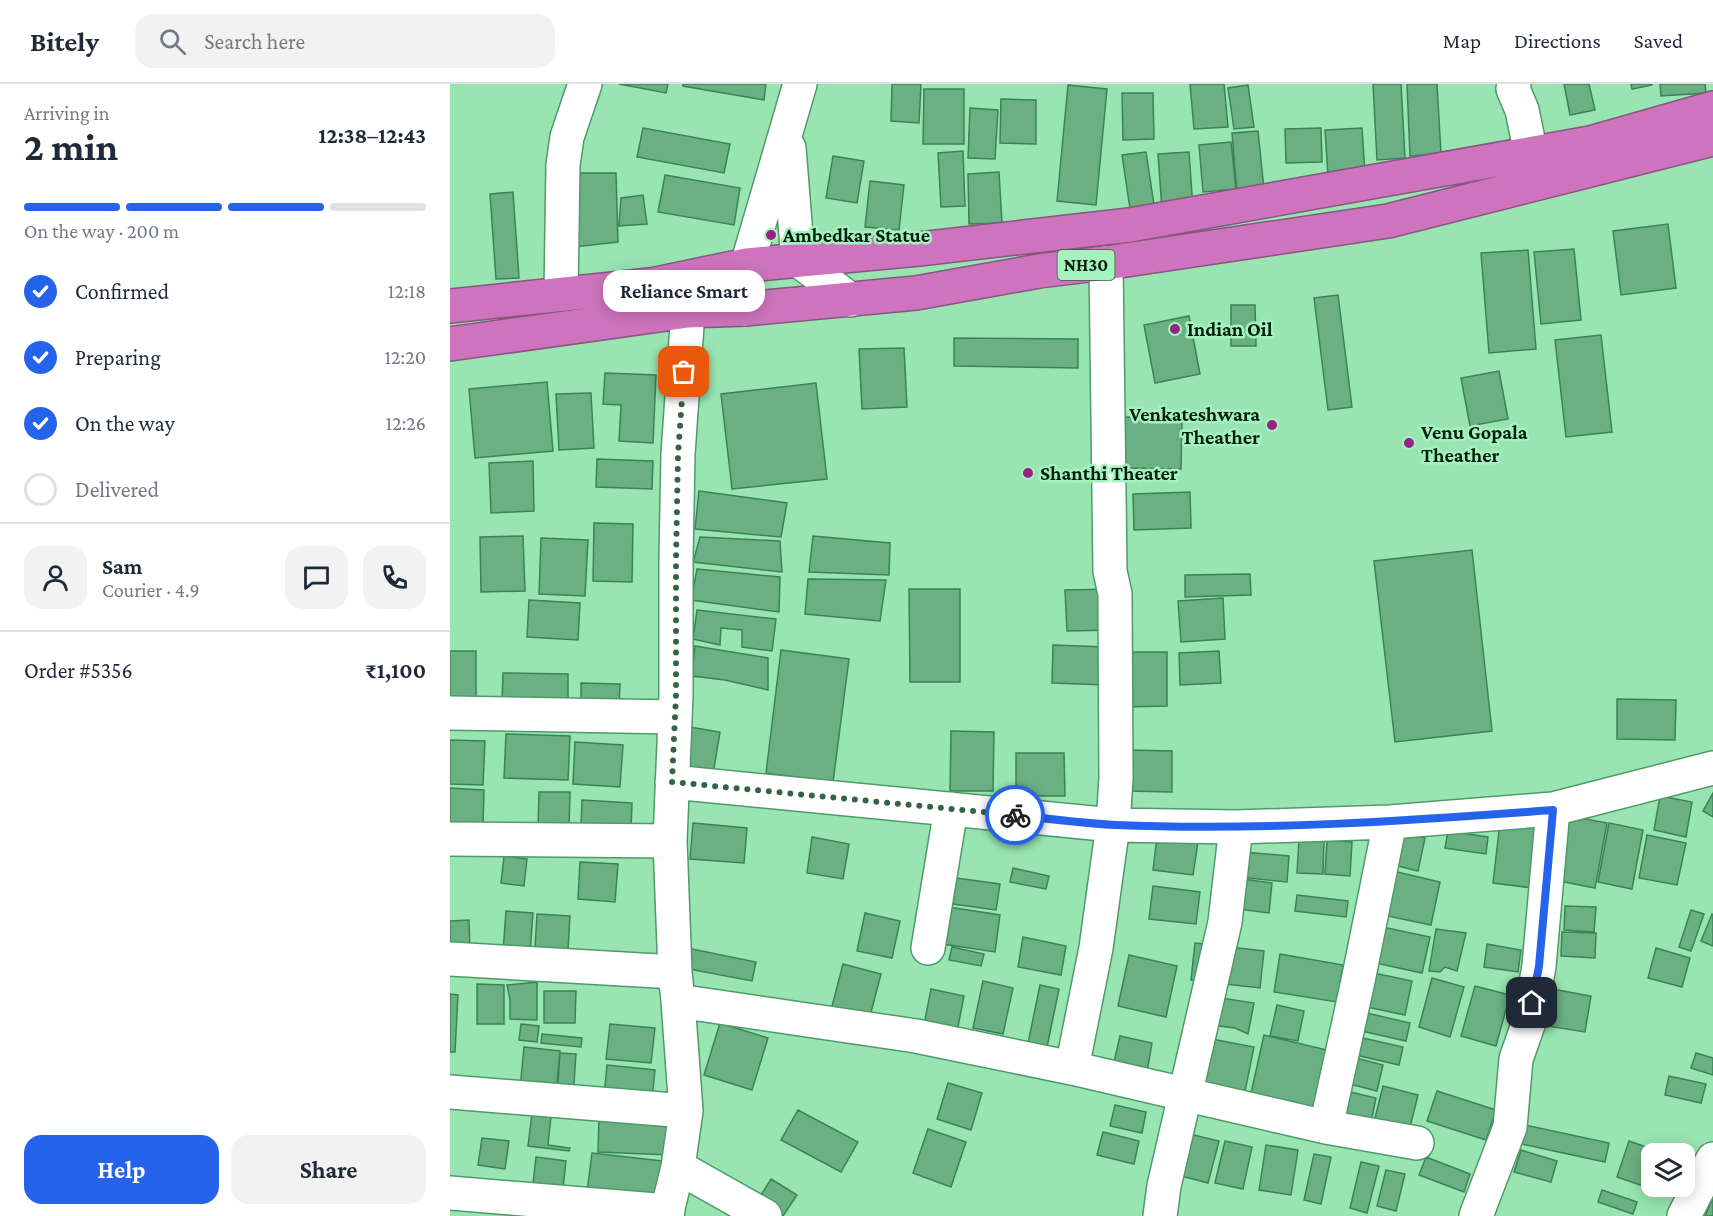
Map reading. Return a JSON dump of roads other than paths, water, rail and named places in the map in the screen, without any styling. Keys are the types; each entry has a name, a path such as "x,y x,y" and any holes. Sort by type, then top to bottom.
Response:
{"highway":[{"name":"NH30","path":"450,306 651,285 747,266 1130,225 1590,143 1713,108"},
{"name":"NH30","path":"450,344 688,310 745,309 916,293 1039,271 1388,221 1713,139"}],"street":[{"path":"561,294 563,165 567,137 585,84"},
{"path":"745,309 747,266 800,84"},
{"path":"1514,84 1531,154"},
{"path":"788,128 798,260 851,300"},
{"path":"1072,1068 1096,948 1113,825 1116,777 1115,594 1110,571 1106,263"},
{"path":"450,1193 667,1214 678,1167 686,1111 676,986 670,841 675,717 678,454 688,310"},
{"path":"450,713 675,717"},
{"path":"672,782 1113,825 1236,827 1390,822 1553,810 1713,768"},
{"path":"928,948 951,809"},
{"path":"1476,1216 1510,1127 1516,1059 1529,1022 1539,966 1553,810"},
{"path":"1326,1127 1390,822"},
{"path":"1160,1216 1164,1186 1225,922 1236,827"},
{"path":"450,839 670,841"},
{"path":"450,959 676,986 1072,1068 1326,1127 1417,1143"},
{"path":"450,1092 686,1111"},
{"path":"1684,1216 1713,1159"},
{"path":"678,1167 765,1216"}],"place":[{"name":"Ambedkar Statue","path":"771,235"},
{"name":"Indian Oil","path":"1175,329"},
{"name":"Reliance Smart","path":"684,372"},
{"name":"Venkateshwara Theather","path":"1272,425"},
{"name":"Venu Gopala Theather","path":"1409,443"},
{"name":"Shanthi Theater","path":"1028,473"}]}
